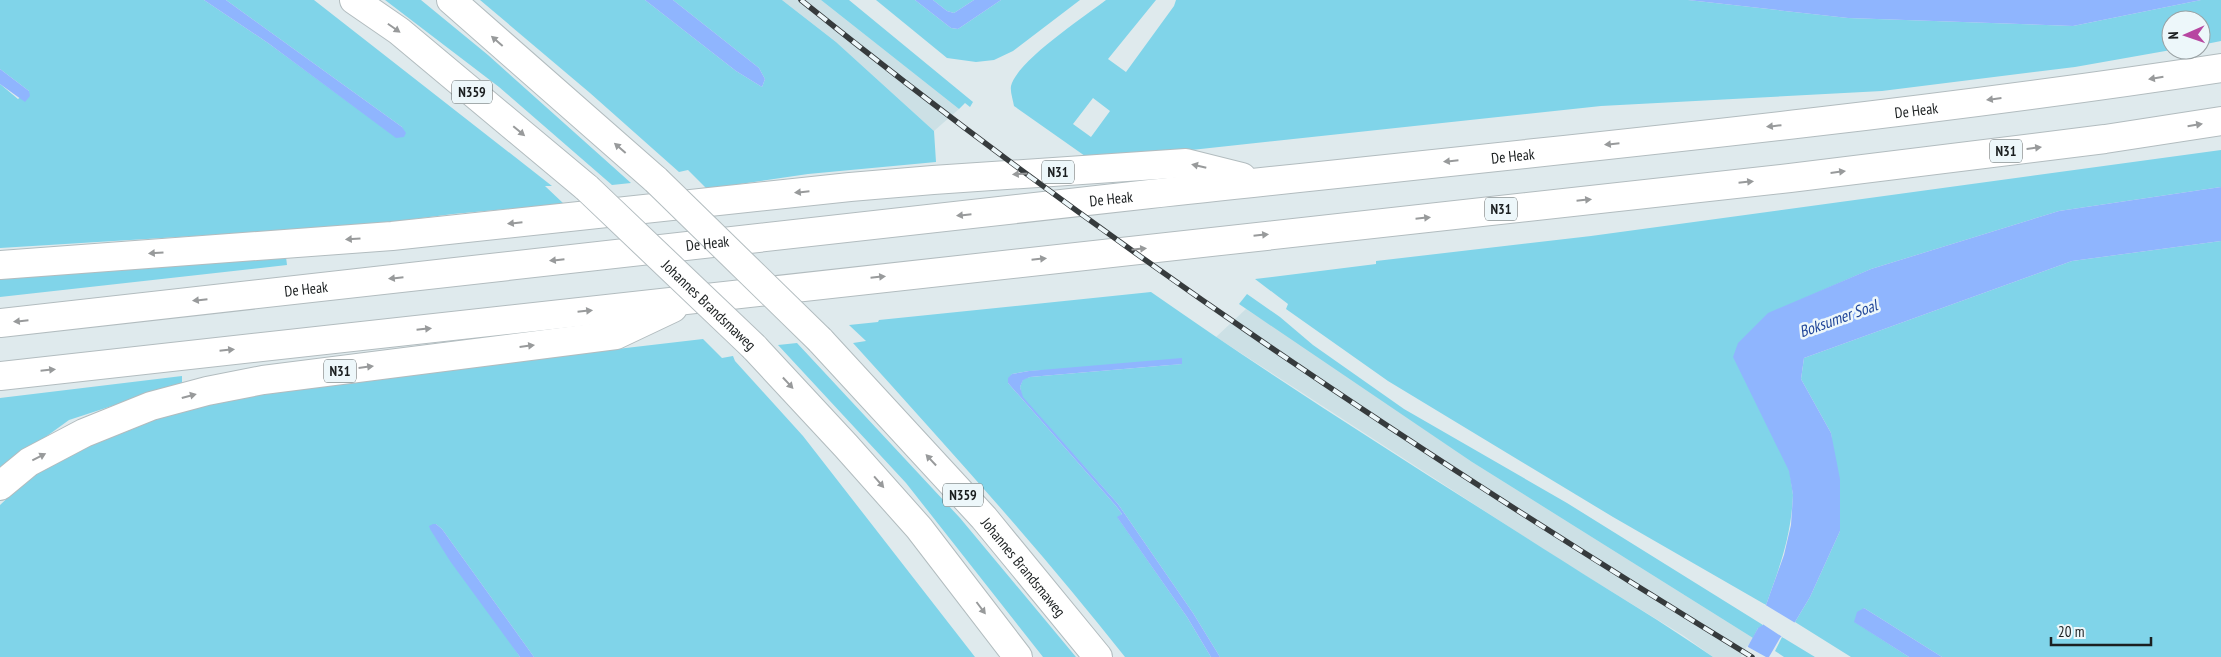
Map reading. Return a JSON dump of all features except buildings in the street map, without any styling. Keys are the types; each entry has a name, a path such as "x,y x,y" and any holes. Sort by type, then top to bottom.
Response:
{"highway":[{"name":"Johannes Brandsmaweg","path":"354,0 399,31 587,188 754,347 919,528 1014,654"},
{"name":"Johannes Brandsmaweg","path":"451,0 656,180 820,340 984,518 1098,657"},
{"name":"De Heak","path":"0,323 1822,121 2127,82 2221,68"},
{"name":"N31","path":"0,376 1790,178 2104,139 2221,121"},
{"name":"N31","path":"0,265 392,236 850,187 1186,163 1263,182"},
{"name":"N31","path":"0,486 29,462 84,433 151,406 198,393 263,380 616,335 694,298"}],"shaded area":[{"path":"0,0 204,0 268,43 396,137 404,137 402,127 226,0 314,0 552,186 545,186 564,204 453,214 360,226 0,248 0,84 18,99 29,91 0,69"},
{"path":"385,0 421,0 488,55 631,183 612,185 499,87"},
{"path":"480,0 645,0 736,71 762,87 765,79 759,68 673,0 782,0 836,42 934,131 936,162 808,174 707,189 688,170 679,172 590,93"},
{"path":"782,0 821,0 959,109 934,131 836,42"},
{"path":"821,0 849,0 973,102 970,107 965,103 959,109"},
{"path":"876,0 915,0 951,28 958,29 1001,0 1080,0 1013,51 994,60 976,62 947,58"},
{"path":"933,0 974,0 954,13 947,11"},
{"path":"1106,0 1156,0 1108,59 1126,72 1174,6 1176,0 1688,0 1848,18 2073,26 2201,0 2221,0 2221,41 2211,43 2211,10 2161,10 2161,52 2075,67 1882,91 1601,106 1173,152 1085,156 1014,106 1011,93 1011,86 1025,64 1068,28","holes":["1093,98 1110,111 1091,137 1073,124"]},
{"path":"2221,150 2221,187 2059,211 1871,269 1768,314 1793,495 1787,538 1766,605 1613,517 1388,381 1286,309 1288,304 1255,279 1376,264 1376,261 1591,236"},
{"path":"2221,241 2221,657 1942,657 1864,608 1855,622 1909,657 1851,657 1795,622 1810,597 1840,531 1831,433 1801,379 1804,358 2072,261"},
{"path":"286,257 287,265 0,297 0,276"},
{"path":"1151,292 1304,395 1713,657 1220,657 1193,613 1118,504 1022,397 1020,387 1023,379 1030,377 1182,364 1029,371 1012,374 1008,383 1122,514 1118,518 1187,617 1211,657 1125,657 1026,537 853,343 866,341 849,325 878,322 879,320"},
{"path":"1247,294 1280,317 1313,345 1404,409 1567,503 1763,625 1762,628 1758,628 1753,638 1472,462 1239,304"},
{"path":"1246,309 1310,350 1472,462 1753,638 1741,657 1713,657 1684,636 1565,563 1216,337"},
{"path":"703,339 722,358 733,356 735,361 803,436 975,657 534,657 442,529 433,524 520,657 0,657 0,505 33,474 110,434 180,409 265,390"},
{"path":"797,343 960,518 1076,657 1043,657 906,483 778,345"},
{"path":"182,376 182,383 69,420 0,470 0,398"},
{"path":"1782,637 1815,657 1784,657 1775,651"}],"water":[{"path":"204,0 226,0 402,127 406,133 404,137 396,138 268,43"},
{"path":"645,0 673,0 759,68 765,79 762,87 736,71"},
{"path":"915,0 933,0 947,11 954,13 974,0 1001,0 958,29 951,28"},
{"path":"1688,0 2201,0 2073,26 1848,18"},
{"path":"0,69 29,91 30,96 25,102 0,84"},
{"name":"Boksumer Soal","path":"2221,187 2221,241 2072,261 1804,358 1801,379 1831,433 1840,479 1840,531 1810,597 1795,622 1780,638 1769,657 1742,657 1758,628 1763,625 1766,605 1784,555 1791,525 1793,495 1789,471 1733,357 1738,343 1768,313 1871,269 2059,211"},
{"path":"1182,358 1182,364 1030,377 1023,380 1020,387 1023,397 1118,504 1193,613 1220,657 1211,657 1187,617 1117,517 1122,514 1116,506 1008,383 1008,378 1012,374 1029,371"},
{"path":"433,524 442,529 534,657 520,657 450,561 430,529 429,526"},
{"path":"1864,608 1942,657 1909,657 1854,622 1857,612"}],"pier":[{"path":"1764,604 1797,624 1784,638 1761,623"},
{"path":"1748,647 1766,657 1741,657"}],"railway":[{"path":"801,0 1030,176 1266,344 1507,504 1752,657"}]}
